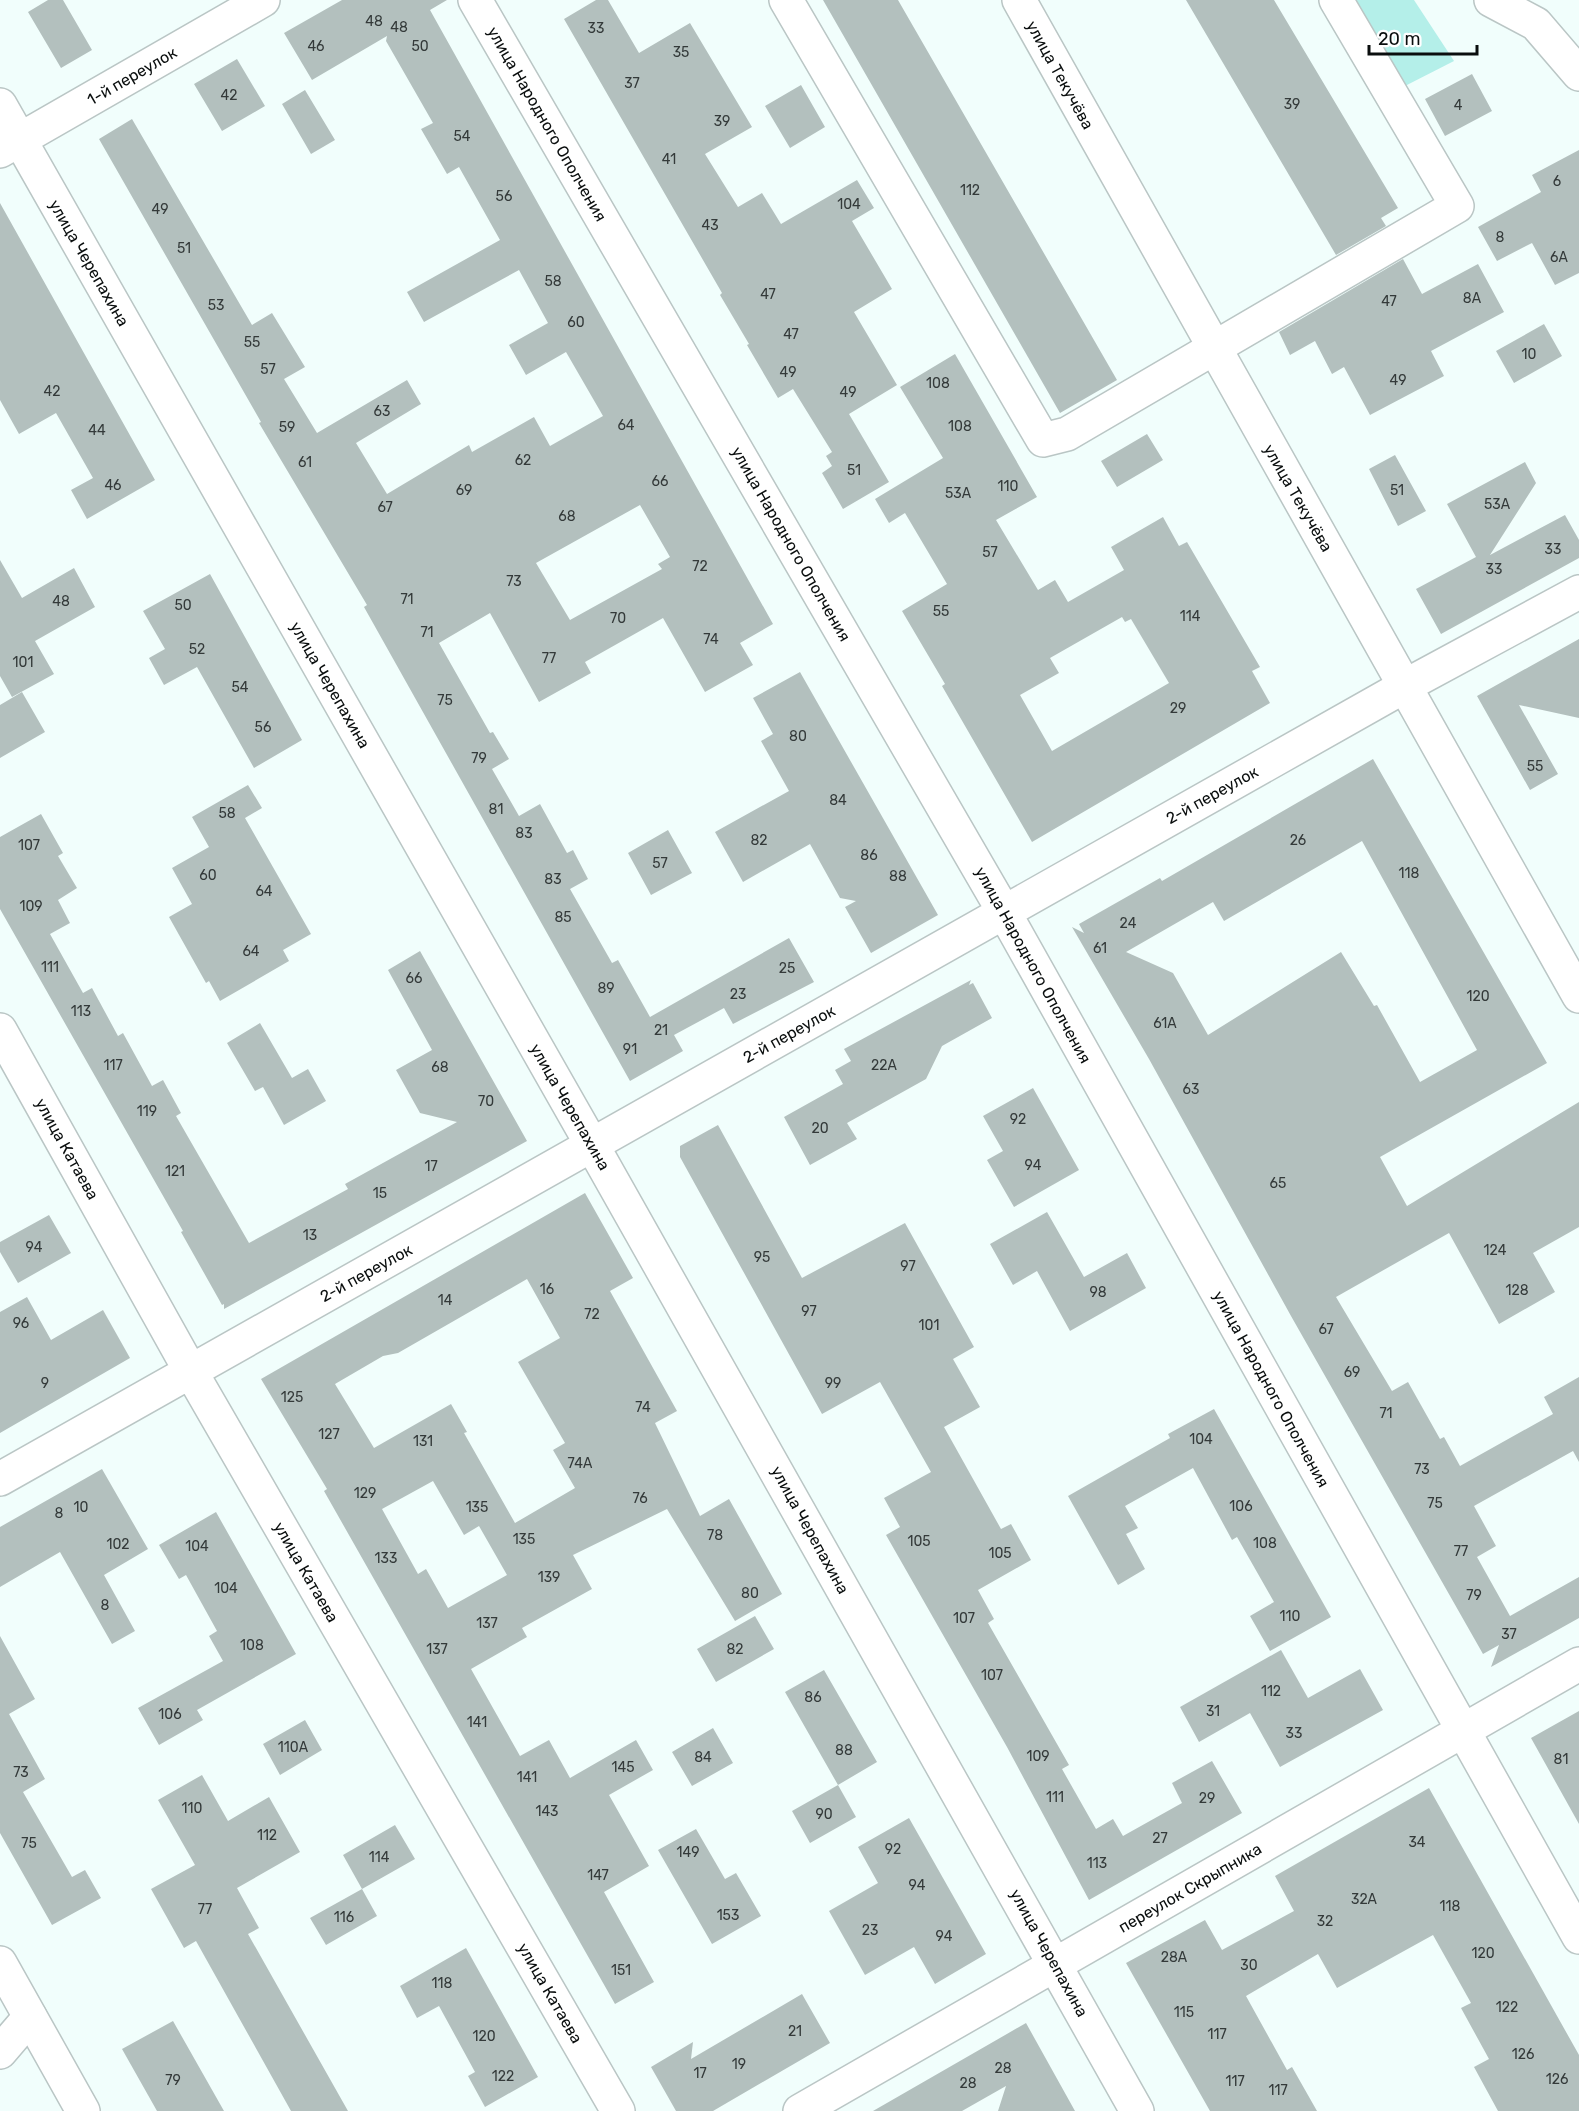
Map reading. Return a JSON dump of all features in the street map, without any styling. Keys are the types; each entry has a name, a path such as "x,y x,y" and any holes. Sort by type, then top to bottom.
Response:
{"street":[{"name":"1-й переулок","path":"10,146 263,0"},
{"name":"улица Народного Ополчения","path":"475,0 1004,912 1579,1937"},
{"path":"786,0 1044,440 1067,434 1457,206 1336,0"},
{"name":"улица Текучёва","path":"1019,0 1579,996"},
{"path":"1491,0 1536,24 1579,74"},
{"name":"улица Черепахина","path":"0,105 10,146 592,1145 1137,2111"},
{"name":"2-й переулок","path":"0,1479 1405,686 1579,592"},
{"name":"улица Катаева","path":"0,1030 191,1372 618,2111"},
{"name":"переулок Скрыпника","path":"800,2111 1579,1664"},
{"path":"0,1963 83,2111"},
{"path":"0,2052 30,2017"}],"shaded area":[{"path":"1351,0 1414,0 1454,61 1403,87"}],"building":[{"path":"48,0 63,0 92,50 61,68 28,12"},
{"path":"342,0 447,0 430,10 773,624 740,643 753,665 705,692 663,618 585,662 591,673 539,702 490,613 439,643 490,733 493,732 509,759 492,769 519,816 540,804 567,853 573,850 588,879 570,889 612,963 618,960 650,1017 789,938 814,982 733,1024 724,1008 674,1035 683,1051 630,1081 364,607 367,605 259,423 261,422 99,139 132,119 252,325 272,313 305,367 284,379 317,433 407,380 421,404 356,443 387,494 469,445 472,452 534,417 550,446 603,416 566,352 526,375 509,345 548,323 519,270 424,322 407,292 500,240 459,167 447,174 421,129 433,123 386,41 387,36 312,80 284,33","holes":["640,505 670,557 658,564 662,569 570,620 536,563"]},
{"path":"596,0 608,0 639,53 690,23 752,127 705,154 738,207 762,193 781,224 857,180 874,208 852,221 892,289 854,312 897,385 849,414 889,482 843,509 822,473 832,466 826,456 832,452 793,389 778,398 720,295 722,293 564,19"},
{"path":"823,0 898,0 1117,380 1060,413"},
{"path":"1186,0 1274,0 1398,208 1381,218 1386,226 1336,255"},
{"path":"237,59 265,106 222,131 194,84"},
{"path":"1472,74 1492,111 1445,136 1425,99"},
{"path":"801,85 825,127 790,148 765,106"},
{"path":"305,90 335,140 311,154 282,104"},
{"path":"1579,150 1579,273 1555,285 1532,243 1497,261 1478,227 1541,192 1532,175"},
{"path":"0,203 155,480 87,519 71,490 93,478 56,413 19,434 0,400"},
{"path":"1403,259 1422,294 1478,264 1504,312 1431,351 1444,376 1370,415 1344,367 1332,374 1315,341 1290,355 1279,332"},
{"path":"1544,324 1562,356 1514,383 1496,351"},
{"path":"955,354 1037,497 996,520 1038,590 1055,580 1068,602 1124,570 1111,547 1163,517 1179,546 1187,542 1260,667 1252,671 1270,703 1032,842 942,686 945,684 902,611 947,584 905,513 889,523 875,499 943,458 900,387","holes":["1122,617 1125,622 1131,619 1169,683 1052,751 1020,695 1059,673 1050,658"]},
{"path":"1147,434 1163,460 1117,487 1101,461"},
{"path":"1395,455 1426,511 1398,526 1369,469"},
{"path":"1525,462 1536,483 1490,555 1565,515 1579,540 1579,558 1441,634 1416,589 1476,557 1447,504"},
{"path":"0,560 22,598 74,568 95,607 35,641 54,674 12,697 0,676"},
{"path":"210,574 302,740 254,768 197,667 164,685 149,658 165,649 143,611"},
{"path":"1579,639 1579,718 1519,705 1558,774 1530,790 1477,696"},
{"path":"800,672 938,915 871,953 845,907 856,901 840,898 810,844 743,882 715,832 789,791 761,741 773,734 753,698"},
{"path":"22,692 45,732 0,758 0,705"},
{"path":"1373,759 1547,1063 1380,1157 1407,1206 1579,1102 1579,1227 1533,1253 1555,1292 1499,1324 1449,1233 1336,1297 1392,1391 1408,1382 1440,1439 1444,1437 1460,1466 1553,1414 1544,1397 1579,1377 1579,1462 1573,1451 1474,1506 1496,1546 1477,1557 1510,1616 1579,1577 1579,1618 1491,1667 1499,1645 1483,1654 1291,1316 1149,1059 1072,927 1084,933 1079,924 1160,878 1162,881","holes":["1362,841 1477,1050 1420,1082 1377,1005 1374,1006 1341,952 1208,1035 1173,973 1126,952 1213,902 1224,921"]},
{"path":"248,785 262,808 245,818 311,934 283,950 289,961 220,1001 209,981 206,983 169,917 192,904 172,868 209,847 192,817"},
{"path":"41,814 63,853 58,856 77,888 58,900 70,923 50,934 83,993 92,988 118,1036 123,1033 152,1086 163,1080 181,1113 176,1116 249,1243 348,1189 345,1184 457,1122 420,1113 396,1070 432,1050 388,970 420,951 527,1141 224,1309 224,1304 222,1305 181,1232 183,1231 0,909 0,837"},
{"path":"668,830 692,873 651,895 628,853"},
{"path":"971,980 969,985 973,983 992,1018 942,1046 926,1079 847,1123 857,1139 810,1165 784,1117 843,1084 835,1070 851,1061 844,1049"},
{"path":"260,1023 292,1078 308,1069 326,1101 284,1125 263,1087 255,1091 227,1043"},
{"path":"1033,1088 1079,1170 1014,1207 987,1160 1003,1151 983,1116"},
{"path":"718,1125 802,1278 905,1223 974,1347 953,1359 980,1407 944,1427 1001,1529 1011,1524 1031,1560 978,1590 994,1619 988,1623 1069,1765 1062,1769 1096,1829 1113,1819 1123,1836 1182,1803 1172,1783 1212,1761 1242,1813 1089,1900 1007,1747 886,1535 900,1527 884,1498 931,1472 880,1382 822,1414 680,1157 680,1146"},
{"path":"585,1193 633,1278 610,1291 677,1411 655,1423 700,1516 729,1499 782,1594 735,1621 667,1509 573,1555 592,1589 522,1628 527,1637 471,1669 520,1756 549,1740 570,1778 636,1740 653,1770 609,1795 649,1866 604,1892 654,1982 615,2004 324,1491 327,1489 261,1379","holes":["527,1279 560,1338 518,1362 565,1443 553,1450 575,1488 515,1523 464,1433 467,1432 451,1404 374,1448 335,1384 383,1356 398,1353","433,1481 464,1535 479,1526 507,1575 448,1608 426,1569 418,1574 382,1509"]},
{"path":"1047,1212 1084,1277 1127,1253 1146,1288 1070,1331 1037,1271 1013,1285 990,1244"},
{"path":"49,1215 71,1253 18,1283 0,1252 0,1242"},
{"path":"27,1297 51,1340 103,1310 130,1358 0,1433 0,1312"},
{"path":"1214,1409 1331,1617 1270,1651 1250,1616 1274,1602 1237,1537 1232,1540 1193,1468 1125,1506 1138,1528 1126,1534 1145,1569 1118,1585 1068,1496 1170,1438 1168,1434"},
{"path":"102,1469 148,1549 104,1575 135,1631 112,1644 60,1552 0,1587 0,1527"},
{"path":"216,1512 296,1654 197,1710 203,1720 159,1745 138,1708 223,1661 209,1636 217,1631 186,1575 179,1579 159,1545"},
{"path":"755,1616 774,1649 716,1682 697,1649"},
{"path":"0,1636 35,1699 9,1714 45,1779 23,1792 72,1877 85,1870 101,1898 52,1925 0,1833"},
{"path":"1281,1650 1308,1698 1360,1669 1383,1710 1280,1767 1250,1713 1199,1742 1180,1707"},
{"path":"824,1670 877,1762 838,1785 785,1692"},
{"path":"1579,1711 1579,1824 1531,1738"},
{"path":"305,1720 322,1750 280,1775 263,1744"},
{"path":"713,1728 733,1763 692,1786 672,1752"},
{"path":"202,1775 228,1821 269,1797 300,1852 237,1888 259,1928 248,1934 348,2111 291,2111 196,1941 184,1948 151,1889 195,1865 158,1800"},
{"path":"838,1785 856,1817 810,1843 792,1811"},
{"path":"1429,1788 1579,2055 1579,2111 1498,2111 1474,2067 1489,2059 1461,2008 1471,2003 1433,1935 1337,1988 1318,1954 1246,1996 1287,2070 1292,2067 1317,2111 1210,2111 1126,1963 1205,1920 1222,1950 1294,1911 1275,1876"},
{"path":"909,1818 986,1954 935,1984 914,1947 865,1975 829,1911 878,1883 858,1847"},
{"path":"395,1825 415,1859 362,1889 343,1855"},
{"path":"696,1829 725,1879 736,1873 761,1916 712,1944 658,1850"},
{"path":"362,1889 377,1916 326,1945 310,1918"},
{"path":"466,1948 538,2077 485,2107 468,2076 475,2072 439,2006 417,2018 400,1986"},
{"path":"802,1994 830,2043 713,2111 676,2111 651,2067 693,2042 691,2059"},
{"path":"173,2021 224,2111 157,2111 122,2049"},
{"path":"1026,2023 1075,2111 998,2111 1006,2086 962,2111 873,2111"}]}
